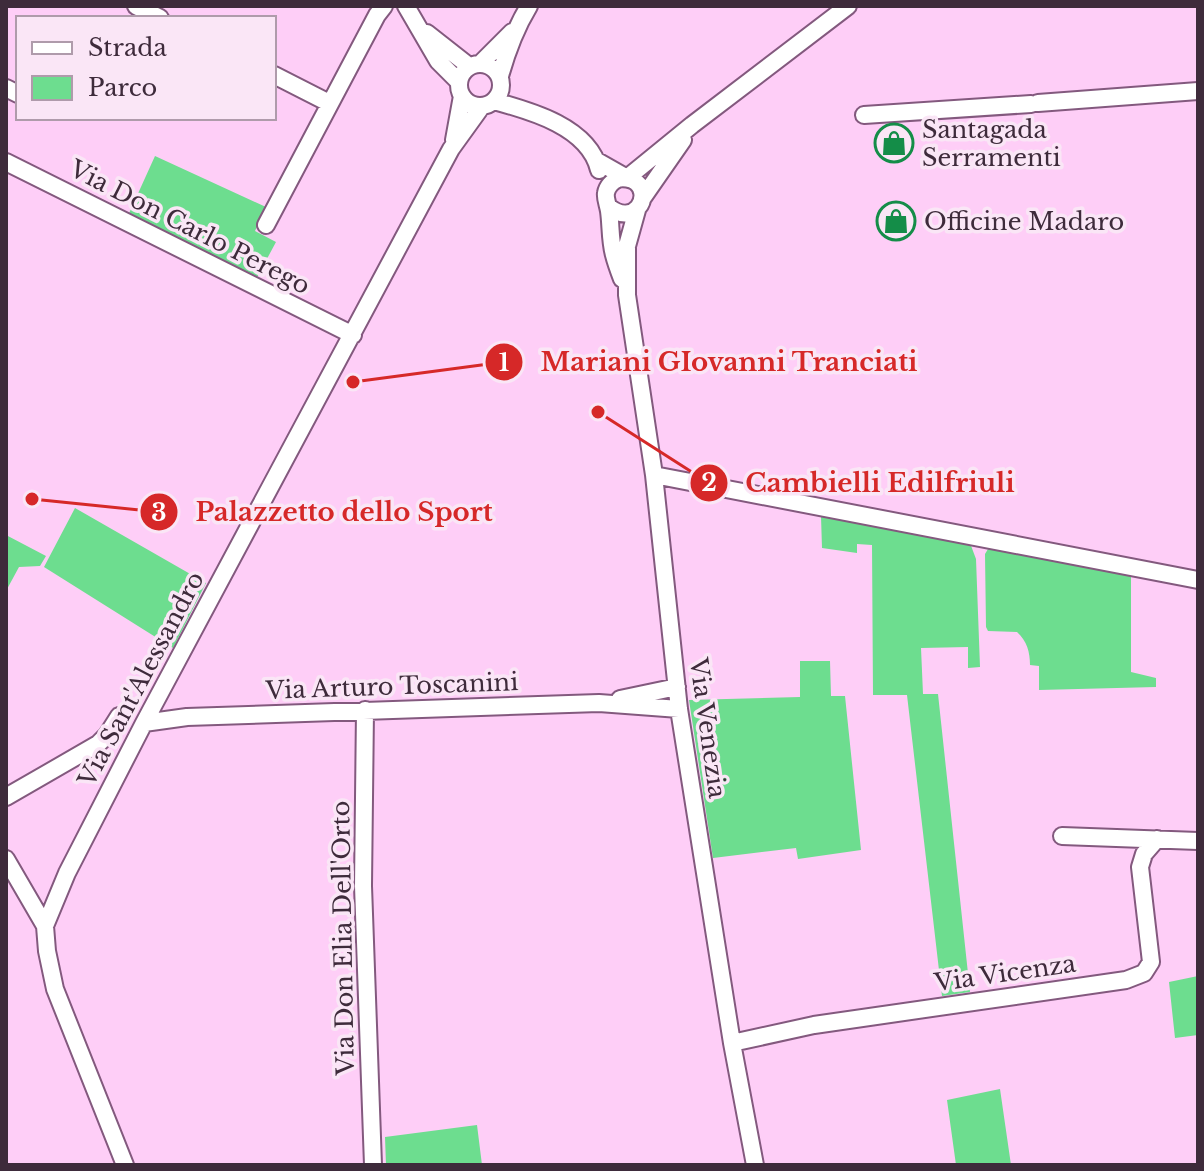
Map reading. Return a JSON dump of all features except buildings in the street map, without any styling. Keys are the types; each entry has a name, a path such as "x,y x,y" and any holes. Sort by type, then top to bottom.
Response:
{"street":[{"path":"136,6 156,16"},
{"path":"266,225 329,103 384,6"},
{"path":"460,89 460,76 516,28 529,6"},
{"path":"408,10 438,61 470,104 494,94 571,132 597,161 627,178 636,182 641,190 640,204 628,215 617,214 607,201 609,185 617,179 627,178 848,6"},
{"path":"408,10 433,38 475,65 492,67 494,94"},
{"name":"Via Sant'Alessandro","path":"125,1165 57,996 48,961 45,926 72,863 144,723 451,149 494,94 516,28"},
{"path":"276,76 329,103"},
{"name":"Via Sant'Alessandro","path":"451,149 458,125 460,89"},
{"path":"864,115 1198,91"},
{"name":"Via Venezia","path":"692,125 640,204 627,246 627,295 654,475 679,709 732,1043 755,1165"},
{"name":"Via Venezia","path":"597,161 607,201 613,253 627,295"},
{"name":"Via Don Carlo Perego","path":"6,162 353,335"},
{"path":"654,475 1198,580"},
{"path":"599,703 677,687"},
{"name":"Via Arturo Toscanini","path":"156,702 187,717"},
{"path":"599,703 679,709"},
{"name":"Via Arturo Toscanini","path":"144,723 187,717 599,703"},
{"name":"Via Don Elia Dell'Orto","path":"365,710 363,886 373,1165"},
{"path":"6,797 98,744 119,716"},
{"path":"1062,836 1198,841"},
{"name":"Via Vicenza","path":"732,1043 829,1023 1126,980 1144,973 1151,962 1140,867 1144,854 1157,839"},
{"path":"6,859 45,926"}],"green space":[{"path":"155,156 266,207 255,231 276,242 254,283 126,220"},
{"path":"75,508 206,583 173,648 44,567"},
{"path":"821,516 970,543 976,559 980,667 968,668 968,647 921,648 923,694 938,694 970,992 942,996 907,695 873,695 872,545 857,544 857,553 822,548"},
{"path":"6,535 46,556 40,566 19,567 6,591"},
{"path":"988,549 1131,575 1131,672 1156,678 1156,687 1039,690 1039,666 1030,665 1027,647 1020,635 1017,632 988,631 986,627 985,554"},
{"path":"800,661 830,661 831,696 845,696 861,850 798,859 796,848 713,858 689,700 800,697"},
{"path":"1198,976 1198,1035 1175,1038 1169,982"},
{"path":"1000,1089 1011,1165 956,1165 947,1100"},
{"path":"477,1125 482,1165 386,1165 385,1137"}],"place":[{"name":"Santagada Serramenti","path":"894,143"},
{"name":"Officine Madaro","path":"896,221"},
{"name":"Mariani GIovanni Tranciati","path":"353,382"},
{"name":"Cambielli Edilfriuli","path":"598,412"},
{"name":"Palazzetto dello Sport","path":"32,499"}]}
